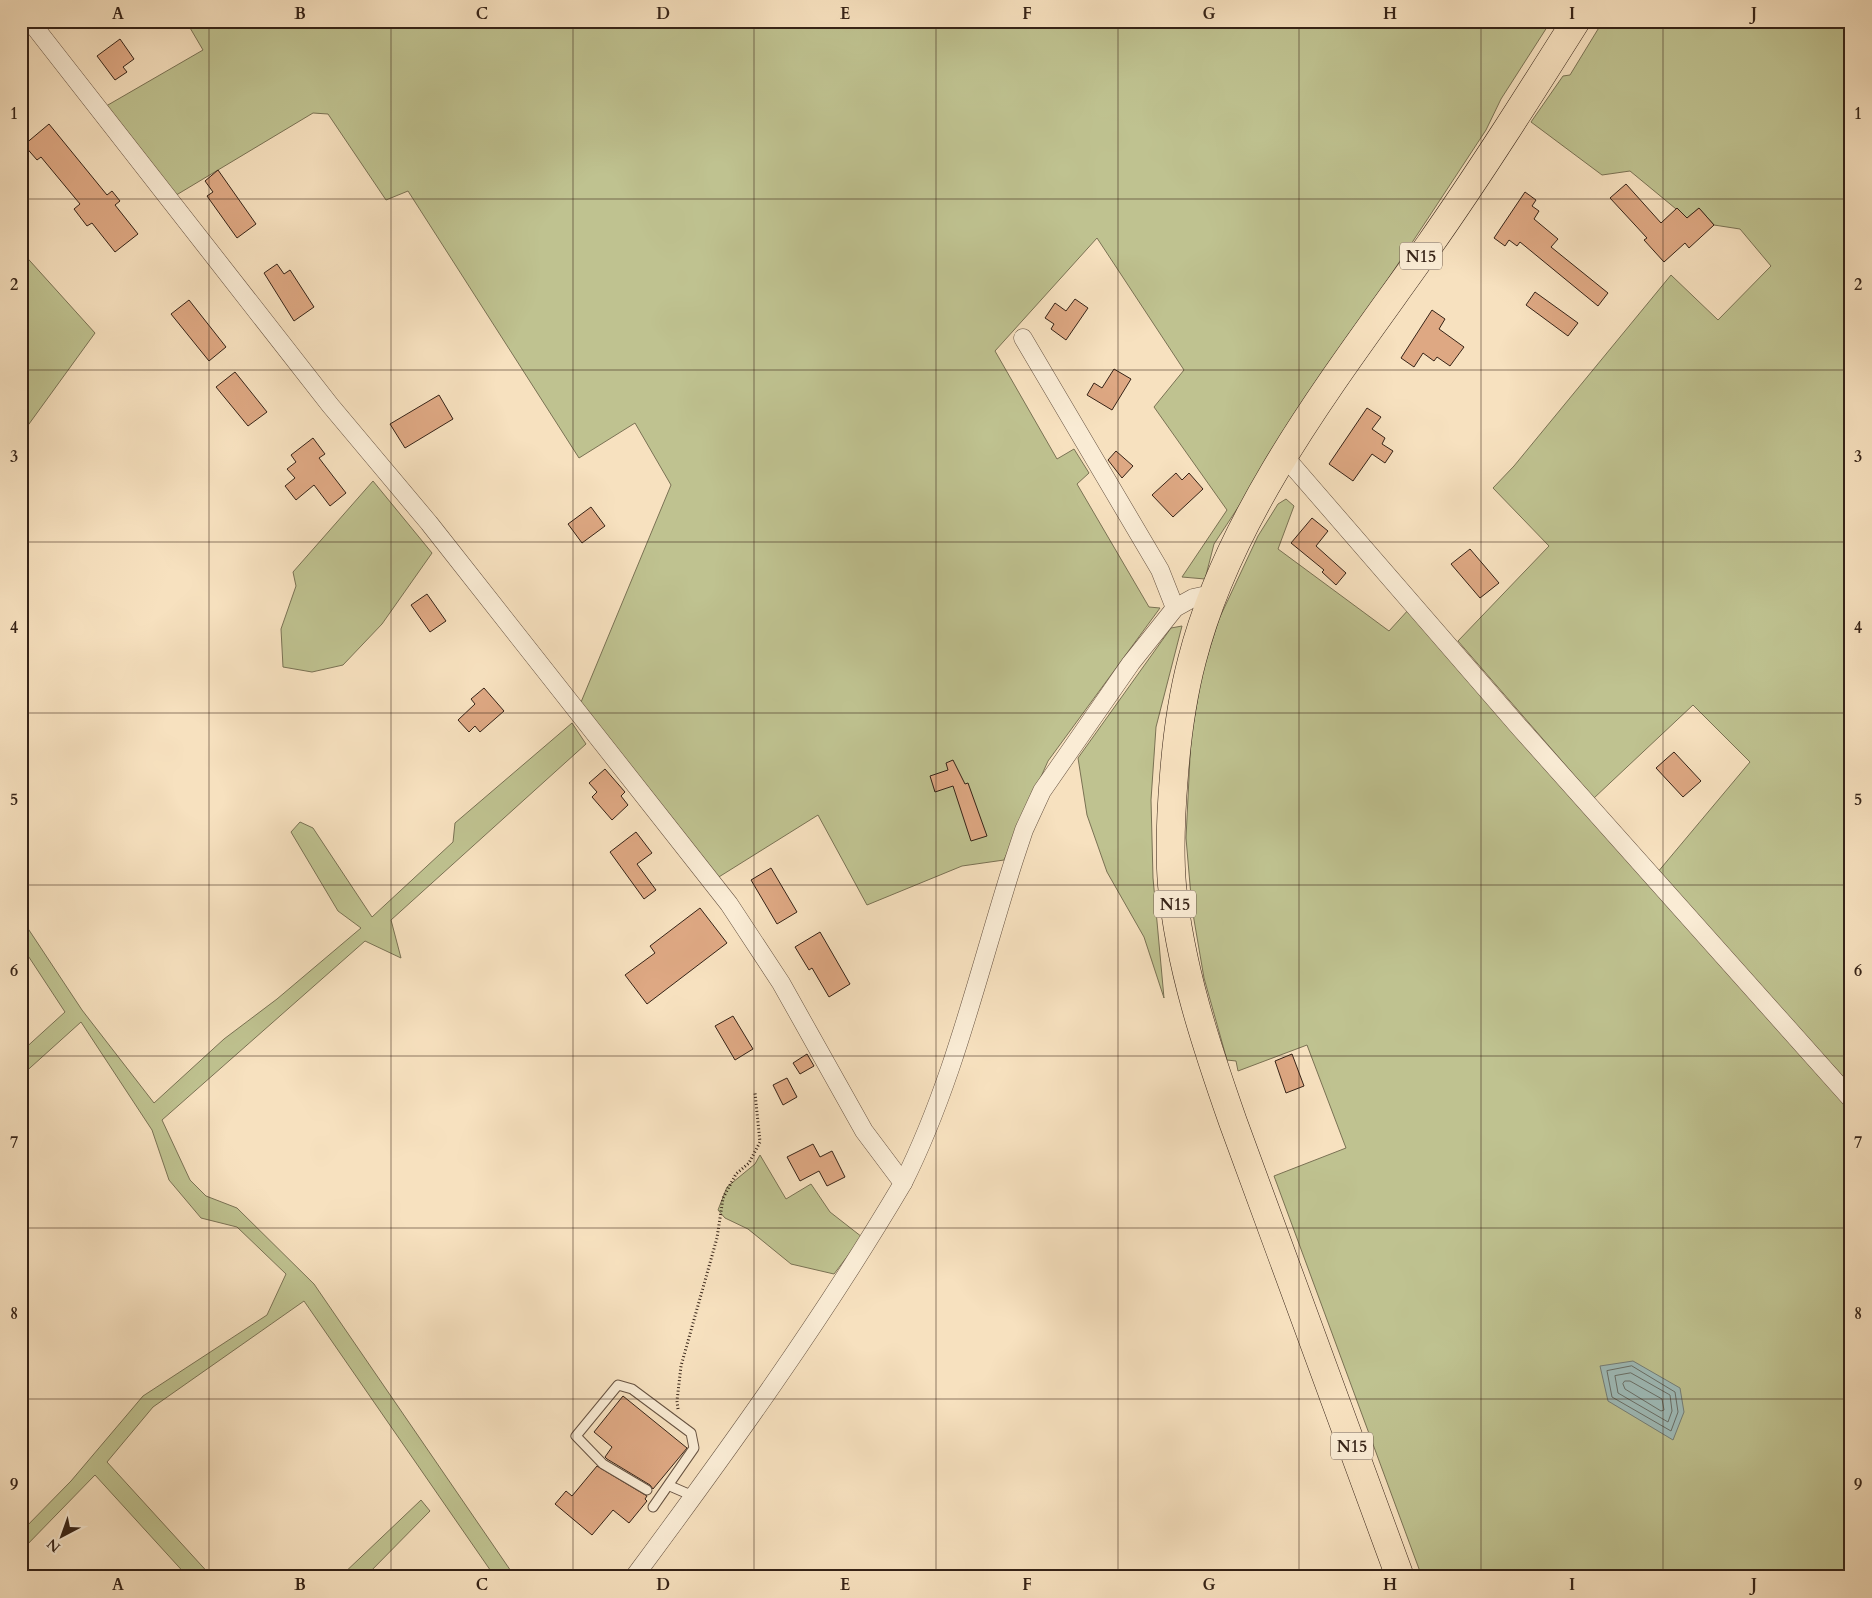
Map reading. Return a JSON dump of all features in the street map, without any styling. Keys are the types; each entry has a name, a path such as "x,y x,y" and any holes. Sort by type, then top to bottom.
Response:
{"highway":[{"name":"N15","path":"1400,1577 1230,1113 1209,1052 1189,982 1172,884 1171,806 1178,730 1190,668 1216,593 1234,549 1265,490 1306,423 1462,198 1576,21"}],"street":[{"path":"30,21 330,405 429,522 729,904 781,983 864,1131 903,1183"},
{"path":"1023,338 1160,570 1175,608"},
{"path":"1285,456 1520,728 1851,1099"},
{"path":"634,1577 772,1386 833,1297 903,1183 922,1146 950,1072 1014,860 1024,830 1042,791 1131,663 1175,608 1193,598 1216,593"}],"lane":[{"path":"647,1490 603,1464 576,1436 618,1385 632,1389 691,1433 694,1448 670,1486 653,1507"},
{"path":"670,1486 693,1496"}],"path":[{"path":"672,1418 678,1410 677,1401 681,1366 716,1238 723,1198 736,1174 749,1163 760,1142 755,1093"}],"green space":[{"path":"186,21 1551,21 1501,99 1486,130 1214,544 1205,579 1182,577 1227,510 1154,407 1184,370 1097,238 995,351 1057,459 1074,449 1089,473 1077,484 1149,607 1160,608 1048,761 1004,860 962,866 867,905 818,815 714,880 579,707 671,485 635,423 579,458 408,191 386,200 328,114 313,113 173,197 101,109 203,50"},
{"path":"1603,21 1851,21 1851,1085 1657,873 1750,762 1693,705 1594,798 1458,641 1549,546 1493,488 1514,466 1671,275 1718,320 1771,266 1740,229 1714,225 1699,208 1687,218 1630,171 1602,175 1531,122 1563,76 1570,75"},
{"path":"21,251 95,333 21,435"},
{"path":"373,481 432,553 382,624 343,665 312,672 283,667 281,629 296,586 293,572"},
{"path":"1286,499 1294,506 1278,549 1389,631 1410,608 1851,1110 1851,1577 1422,1577 1274,1176 1346,1148 1307,1045 1238,1071 1236,1061 1227,1060 1204,978 1192,908 1186,838 1191,737 1202,673 1219,619 1258,536 1278,504"},
{"path":"1182,626 1156,727 1151,800 1153,878 1164,998 1144,937 1107,872 1087,815 1078,758 1171,628"},
{"path":"572,723 586,744 391,920 401,958 365,941 162,1120 190,1180 206,1196 237,1208 314,1284 515,1577 495,1577 304,1301 153,1407 107,1462 212,1577 188,1577 95,1475 21,1551 21,1532 71,1481 143,1396 267,1315 286,1274 237,1227 201,1218 169,1180 152,1130 81,1022 21,1076 21,1052 65,1012 21,945 21,918 82,1010 154,1103 224,1039 277,999 361,928 338,911 291,832 300,822 313,828 372,917 453,842 455,823"},
{"path":"760,1155 786,1199 811,1184 830,1212 862,1237 834,1274 791,1264 748,1229 725,1218 718,1210 727,1187 755,1164"},
{"path":"421,1500 430,1511 365,1577 340,1577"}],"water":[{"path":"1633,1361 1680,1388 1684,1412 1673,1440 1608,1401 1600,1366"}],"building":[{"path":"120,39 134,59 123,67 127,72 115,80 97,56"},
{"path":"49,124 107,195 112,191 120,201 115,205 138,234 115,252 92,223 87,226 74,209 80,204 41,157 37,160 24,145"},
{"path":"218,170 256,224 237,238 207,196 213,192 205,181"},
{"path":"1626,184 1661,223 1677,208 1687,218 1699,208 1714,225 1689,248 1685,243 1664,262 1644,240 1647,238 1610,198"},
{"path":"1525,192 1536,200 1532,206 1539,211 1534,219 1558,239 1551,247 1608,293 1598,306 1520,242 1517,246 1509,240 1505,246 1494,238"},
{"path":"277,264 284,274 290,270 314,307 294,321 264,273"},
{"path":"1535,292 1578,323 1568,336 1526,305"},
{"path":"1075,299 1088,308 1066,340 1051,329 1054,324 1045,318 1055,303 1066,311"},
{"path":"189,300 226,347 209,361 171,314"},
{"path":"1432,310 1445,319 1439,329 1464,347 1450,366 1437,357 1434,361 1423,353 1414,367 1401,358"},
{"path":"1114,369 1131,379 1112,410 1087,395 1094,383 1102,388"},
{"path":"235,372 267,412 248,426 216,387"},
{"path":"439,395 453,419 405,448 390,424"},
{"path":"1367,408 1381,417 1372,429 1385,438 1382,444 1393,451 1385,463 1372,454 1353,481 1329,464"},
{"path":"313,438 325,454 319,458 346,493 330,506 314,485 296,500 285,486 295,478 287,469 296,462 291,455"},
{"path":"1116,451 1133,466 1122,478 1108,460"},
{"path":"1176,473 1182,480 1189,473 1203,489 1173,517 1152,495"},
{"path":"591,507 605,526 582,543 568,524"},
{"path":"1312,518 1328,531 1316,546 1346,573 1336,585 1322,572 1324,570 1291,543"},
{"path":"1470,549 1499,583 1480,598 1451,564"},
{"path":"427,594 446,621 430,632 411,605"},
{"path":"484,688 504,711 480,732 475,726 469,732 458,720 475,704 471,699"},
{"path":"1674,752 1701,781 1683,797 1656,768"},
{"path":"953,760 965,784 968,783 987,836 971,841 953,786 935,792 930,776 948,770 946,763"},
{"path":"605,769 625,792 621,796 628,805 612,820 592,797 597,792 589,783"},
{"path":"636,832 652,853 637,864 656,890 644,899 610,852"},
{"path":"771,868 797,912 777,924 751,880"},
{"path":"700,908 727,943 647,1004 625,975 655,953 650,946"},
{"path":"820,932 850,984 829,997 812,968 809,970 795,947"},
{"path":"733,1016 753,1049 735,1060 715,1026"},
{"path":"807,1054 814,1066 800,1074 793,1063"},
{"path":"1292,1054 1304,1086 1286,1093 1275,1061"},
{"path":"787,1078 797,1097 783,1105 773,1085"},
{"path":"813,1144 820,1157 832,1151 845,1177 827,1186 819,1171 800,1181 787,1157"},
{"path":"623,1396 687,1448 653,1489 650,1485 607,1459 605,1457 612,1447 594,1432"},
{"path":"597,1466 647,1496 645,1499 647,1501 629,1523 613,1510 592,1535 555,1504 566,1491 572,1496"}]}
